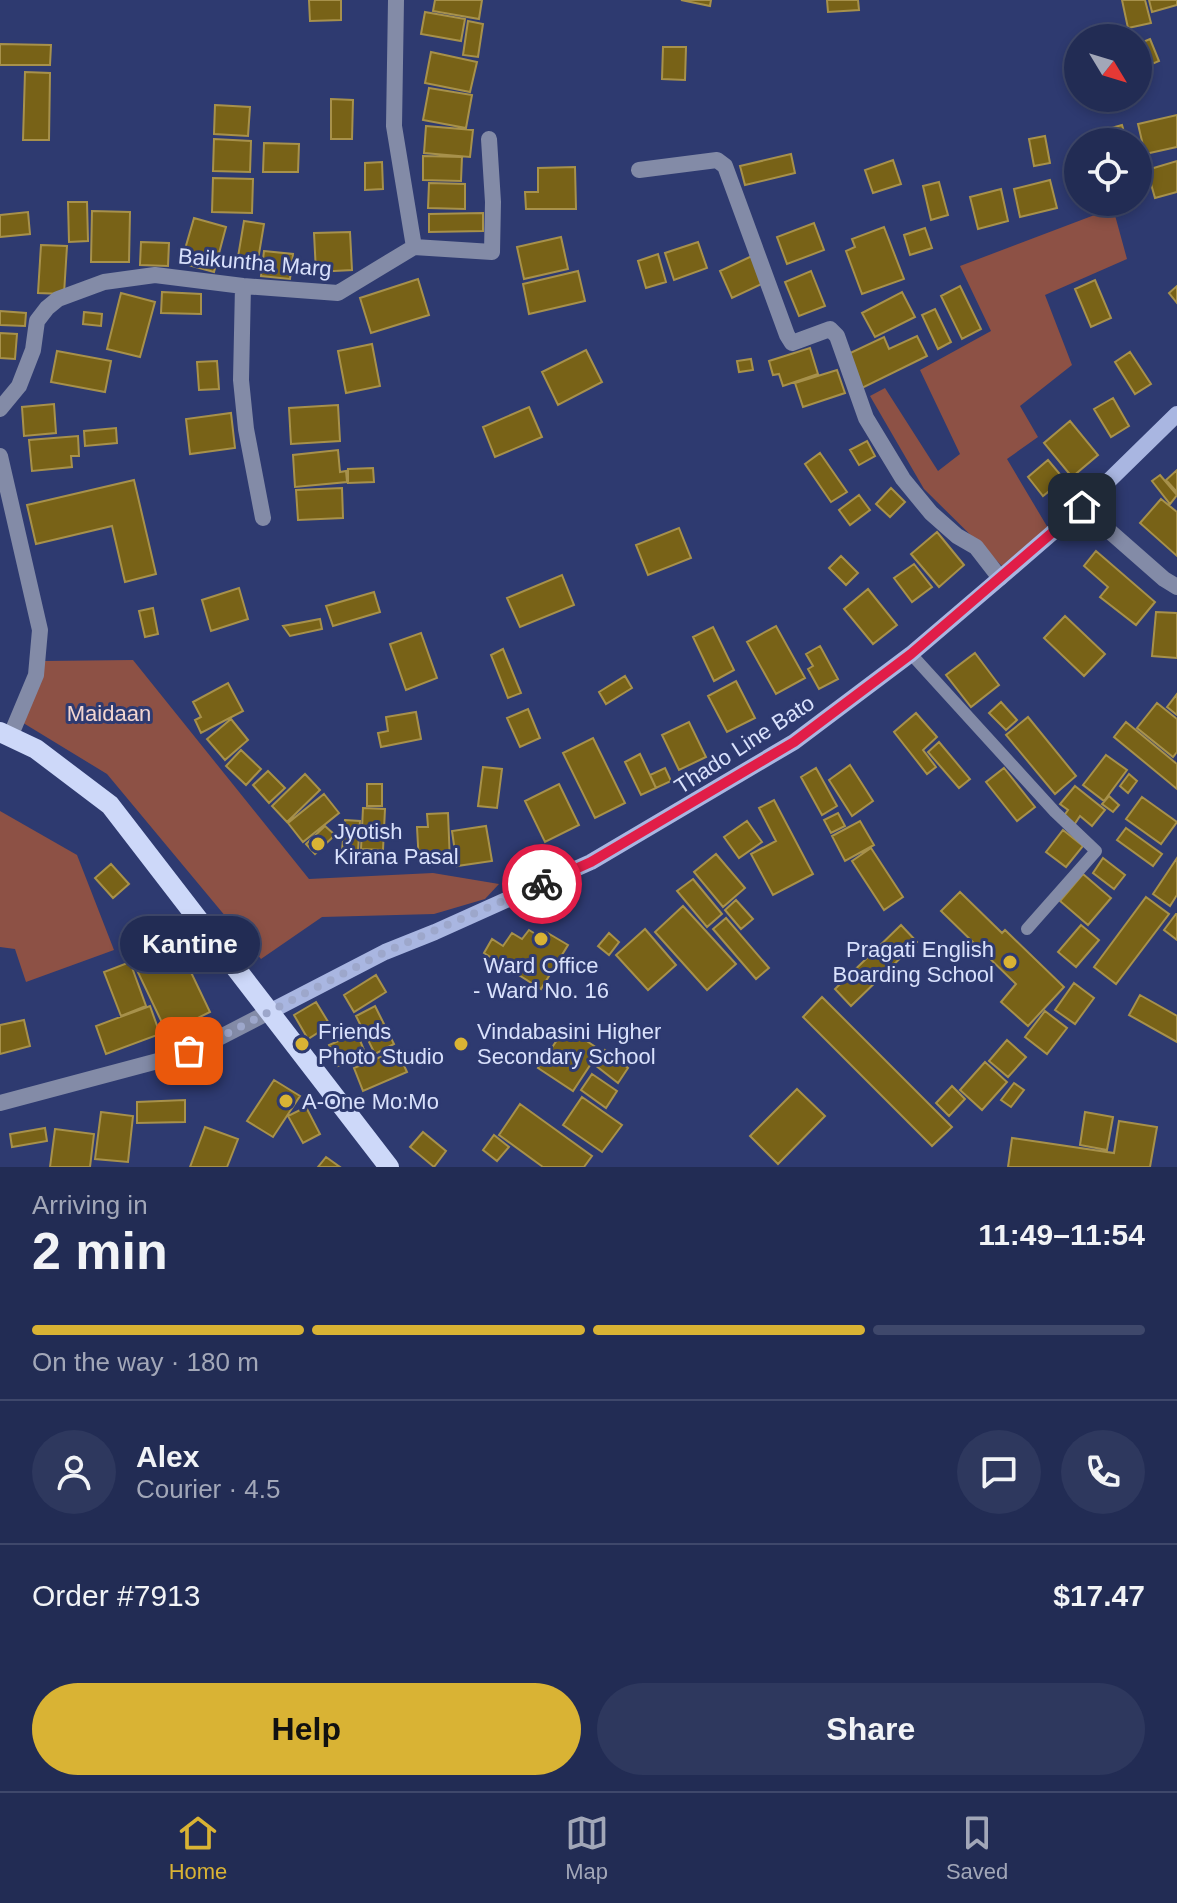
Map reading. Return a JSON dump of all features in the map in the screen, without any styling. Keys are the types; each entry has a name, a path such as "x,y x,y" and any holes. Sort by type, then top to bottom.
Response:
{"main road":[{"name":"Thado Line Bato","path":"269,1012 385,952 591,862 794,742 911,654 1000,578 1082,507 1177,414"},
{"path":"5,734 36,749 110,805 389,1167"}],"street":[{"path":"396,0 394,126 414,247 492,252 489,139"},
{"path":"639,170 717,160 725,166 792,343 830,329 837,336 866,418 903,479 931,513 957,536 976,547 1000,578"},
{"name":"Baikuntha Marg","path":"0,409 19,386 33,350 37,321 58,299 104,282 155,275 338,293 414,247"},
{"path":"243,286 241,380 246,429 263,518"},
{"path":"0,456 40,630 36,675 5,734"},
{"path":"1082,507 1177,587"},
{"path":"0,1103 169,1058 209,1043 269,1012"}],"lane":[{"path":"911,654 1055,812 1096,851 1027,929"}],"green space":[{"path":"1092,216 1115,216 1127,259 1045,295 1072,365 1020,406 1038,437 1007,459 1048,528 1002,566 924,489 870,396 885,388 938,471 960,454 920,370 991,331 960,266"},
{"name":"Maidaan","path":"133,660 309,879 433,873 499,884 485,899 434,914 322,917 261,959 107,774 20,721 44,661"},
{"path":"0,811 77,855 114,950 26,982 15,949 0,947"}],"building":[{"path":"309,0 341,0 341,20 310,21"},
{"path":"435,0 482,0 479,19 433,11"},
{"path":"681,0 711,0 710,6"},
{"path":"827,0 858,0 859,10 828,12"},
{"path":"1122,0 1145,0 1151,23 1127,24"},
{"path":"1149,0 1177,0 1177,5 1152,12"},
{"path":"425,12 465,19 461,41 421,34"},
{"path":"468,21 483,24 478,57 463,55"},
{"path":"0,44 51,45 50,65 0,65"},
{"path":"1152,44 1159,61 1152,64"},
{"path":"663,47 686,47 685,80 662,79"},
{"path":"431,52 477,62 470,92 425,83"},
{"path":"25,72 50,73 49,140 23,140"},
{"path":"429,88 472,95 466,128 423,120"},
{"path":"331,99 353,100 352,139 331,139"},
{"path":"215,105 250,107 248,136 214,134"},
{"path":"1177,115 1177,147 1152,152 1152,128 1139,128 1138,124"},
{"path":"426,126 473,130 470,157 424,153"},
{"path":"1045,136 1050,163 1034,166 1029,139"},
{"path":"214,139 251,141 250,172 213,171"},
{"path":"264,143 299,144 298,172 263,172"},
{"path":"791,154 795,173 745,185 740,166"},
{"path":"423,156 462,157 461,181 423,180"},
{"path":"893,160 901,184 873,193 865,170"},
{"path":"1177,161 1177,192 1155,198 1152,168"},
{"path":"382,162 383,189 365,190 365,163"},
{"path":"575,167 576,209 526,209 525,192 538,192 538,168"},
{"path":"213,178 253,179 252,213 212,212"},
{"path":"1050,180 1057,208 1020,217 1014,189"},
{"path":"939,182 948,215 931,220 923,186"},
{"path":"429,183 465,184 465,209 428,208"},
{"path":"1001,189 1008,221 978,229 970,197"},
{"path":"68,202 87,202 88,241 69,242"},
{"path":"92,211 130,212 129,262 91,262"},
{"path":"28,212 30,234 0,237 0,215"},
{"path":"483,213 483,231 429,232 429,214"},
{"path":"194,218 226,227 214,272 181,263"},
{"path":"244,221 264,224 257,266 237,263"},
{"path":"814,223 824,250 787,264 777,237"},
{"path":"884,227 904,279 862,294 846,251 855,247 852,239"},
{"path":"925,228 932,248 910,255 904,235"},
{"path":"350,232 352,270 316,272 314,233"},
{"path":"561,237 568,269 524,279 517,247"},
{"path":"141,242 169,243 168,266 140,265"},
{"path":"698,242 707,268 674,280 665,253"},
{"path":"41,245 67,246 64,294 38,293"},
{"path":"264,251 293,254 290,279 261,276"},
{"path":"658,254 666,282 646,288 638,261"},
{"path":"754,255 766,282 732,298 720,271"},
{"path":"578,271 585,301 529,314 523,284"},
{"path":"811,271 825,306 799,316 785,282"},
{"path":"418,279 429,315 371,333 360,298"},
{"path":"1095,280 1111,318 1091,327 1075,289"},
{"path":"960,286 981,329 962,339 941,296"},
{"path":"1177,286 1177,303 1169,293"},
{"path":"162,292 201,294 201,314 161,313"},
{"path":"902,292 915,317 875,337 862,313"},
{"path":"121,293 155,302 140,357 107,349"},
{"path":"935,309 951,342 938,349 922,315"},
{"path":"0,311 26,313 25,326 0,325"},
{"path":"84,312 102,314 101,326 83,324"},
{"path":"0,333 17,334 15,359 0,358"},
{"path":"917,336 927,356 862,388 846,355 884,337 889,349"},
{"path":"372,344 380,386 346,393 338,351"},
{"path":"810,348 818,374 783,386 779,374 773,375 769,361"},
{"path":"586,350 602,382 558,405 542,372"},
{"path":"57,351 111,361 105,392 51,382"},
{"path":"1130,352 1151,384 1135,394 1115,362"},
{"path":"751,359 753,370 739,372 737,361"},
{"path":"217,361 219,389 199,390 197,362"},
{"path":"837,370 845,393 803,407 795,383"},
{"path":"1113,398 1129,426 1111,437 1094,409"},
{"path":"54,404 56,433 24,436 22,407"},
{"path":"338,405 340,441 291,444 289,408"},
{"path":"529,407 542,437 495,457 483,427"},
{"path":"231,413 235,448 190,454 186,419"},
{"path":"1070,421 1098,455 1072,477 1044,443"},
{"path":"116,428 117,443 85,446 84,431"},
{"path":"78,436 79,456 71,456 72,467 32,471 29,440"},
{"path":"867,441 875,456 859,465 850,450"},
{"path":"338,450 340,472 346,471 347,482 295,487 293,455"},
{"path":"820,453 847,492 831,502 805,464"},
{"path":"1048,460 1064,479 1043,496 1028,477"},
{"path":"373,468 374,482 348,483 348,469"},
{"path":"1177,470 1177,492 1166,480"},
{"path":"1160,475 1177,495 1170,504 1152,481"},
{"path":"134,480 156,574 125,582 112,526 36,544 27,505"},
{"path":"342,488 343,518 298,520 296,490"},
{"path":"891,488 905,502 890,517 876,504"},
{"path":"859,495 870,510 850,525 839,510"},
{"path":"1161,499 1177,512 1177,556 1140,523"},
{"path":"679,528 691,558 648,575 636,545"},
{"path":"937,532 964,565 939,587 911,554"},
{"path":"1096,551 1155,602 1136,625 1100,597 1108,587 1084,566"},
{"path":"841,556 858,573 846,585 829,568"},
{"path":"914,564 932,587 912,602 894,578"},
{"path":"562,575 574,605 520,627 507,598"},
{"path":"239,588 248,619 211,631 202,600"},
{"path":"868,589 897,625 873,644 844,609"},
{"path":"374,592 380,612 333,626 326,606"},
{"path":"153,608 158,634 145,637 139,611"},
{"path":"1156,612 1177,613 1177,658 1152,656"},
{"path":"1065,616 1105,654 1084,676 1044,638"},
{"path":"320,619 322,629 290,636 283,626"},
{"path":"776,626 805,678 776,694 747,642"},
{"path":"713,627 734,670 714,681 693,637"},
{"path":"421,633 437,678 406,690 390,644"},
{"path":"820,646 838,679 819,689 808,669 813,666 806,654"},
{"path":"503,649 521,693 508,698 491,655"},
{"path":"975,653 999,685 971,707 946,675"},
{"path":"625,676 632,688 606,704 599,692"},
{"path":"736,681 755,718 727,732 708,696"},
{"path":"228,683 243,711 201,733 195,720 201,717 193,702"},
{"path":"1177,694 1177,715 1167,707"},
{"path":"1001,702 1017,720 1006,730 989,713"},
{"path":"1157,703 1177,719 1177,752 1173,757 1137,728"},
{"path":"528,709 540,738 520,747 507,718"},
{"path":"416,712 421,739 381,747 378,733 388,731 386,717"},
{"path":"916,713 937,737 923,750 936,767 927,774 894,732"},
{"path":"1028,717 1076,776 1055,794 1006,735"},
{"path":"231,719 248,740 225,760 207,739"},
{"path":"689,722 706,757 679,770 662,735"},
{"path":"1126,722 1177,764 1177,789 1114,737"},
{"path":"593,738 625,803 595,818 563,753"},
{"path":"939,742 970,779 959,788 928,752"},
{"path":"241,750 261,769 246,785 226,766"},
{"path":"640,754 656,788 641,795 625,762"},
{"path":"1106,755 1127,770 1104,801 1083,785"},
{"path":"850,765 873,801 852,816 829,780"},
{"path":"483,767 502,769 497,808 478,806"},
{"path":"665,768 671,781 656,788 650,775"},
{"path":"816,768 837,806 822,815 801,777"},
{"path":"1004,768 1035,807 1017,821 986,782"},
{"path":"268,771 285,788 269,803 253,785"},
{"path":"305,774 320,790 287,822 272,806"},
{"path":"1129,774 1137,781 1128,793 1120,786"},
{"path":"367,784 382,784 382,806 367,806"},
{"path":"559,784 579,825 545,842 525,801"},
{"path":"1075,786 1105,810 1092,826 1080,816 1074,825 1063,817 1068,810 1060,804"},
{"path":"324,794 339,813 303,842 288,823"},
{"path":"1109,796 1119,805 1113,812 1102,804"},
{"path":"1142,797 1177,822 1161,844 1126,819"},
{"path":"774,800 813,874 773,895 751,854 776,841 759,808"},
{"path":"363,808 385,809 383,850 361,849"},
{"path":"448,813 450,862 419,863 417,827 428,827 427,814"},
{"path":"838,813 845,826 831,833 824,820"},
{"path":"345,820 360,821 358,851 342,850"},
{"path":"747,821 762,842 739,858 724,837"},
{"path":"860,821 874,845 845,861 832,836"},
{"path":"325,826 335,835 315,854 306,844"},
{"path":"486,826 492,861 457,866 452,831"},
{"path":"1126,828 1162,854 1153,866 1117,840"},
{"path":"1063,830 1083,846 1066,867 1046,852"},
{"path":"871,848 903,897 884,910 852,861"},
{"path":"716,854 745,888 723,907 694,872"},
{"path":"1103,858 1125,875 1114,889 1093,873"},
{"path":"1177,858 1177,895 1170,906 1153,894"},
{"path":"111,864 129,884 113,898 95,878"},
{"path":"1083,874 1111,898 1088,925 1060,901"},
{"path":"693,879 722,914 707,927 677,891"},
{"path":"960,892 1064,987 1028,1026 1001,1002 1016,984 941,911"},
{"path":"1146,897 1169,914 1116,984 1094,967"},
{"path":"736,900 753,919 741,929 725,910"},
{"path":"683,906 736,964 707,990 655,932"},
{"path":"1177,914 1177,940 1164,930"},
{"path":"726,918 769,968 756,979 713,929"},
{"path":"901,925 917,942 851,1006 835,989"},
{"path":"1081,925 1099,940 1076,967 1058,952"},
{"path":"645,929 676,965 648,990 616,955"},
{"path":"529,930 542,938 546,932 568,945 541,989 484,953 492,939 503,946 512,933 522,939"},
{"path":"609,933 619,942 609,955 598,946"},
{"path":"177,943 210,1012 167,1033 134,964"},
{"path":"130,962 146,1006 121,1016 104,972"},
{"path":"376,975 386,992 354,1012 344,995"},
{"path":"1074,983 1094,998 1075,1024 1055,1010"},
{"path":"1140,995 1177,1016 1177,1042 1129,1015"},
{"path":"822,997 952,1127 932,1146 803,1017"},
{"path":"316,1002 330,1025 308,1039 294,1015"},
{"path":"150,1006 160,1034 106,1054 96,1026"},
{"path":"375,1006 394,1044 375,1054 356,1016"},
{"path":"1045,1011 1067,1028 1047,1054 1025,1037"},
{"path":"24,1020 30,1046 0,1054 0,1025"},
{"path":"566,1027 600,1050 573,1091 538,1068"},
{"path":"357,1033 366,1055 338,1066 329,1045"},
{"path":"1007,1040 1026,1057 1008,1077 989,1061"},
{"path":"397,1050 407,1072 363,1091 354,1068"},
{"path":"605,1050 628,1068 618,1083 595,1065"},
{"path":"985,1062 1007,1082 982,1110 960,1090"},
{"path":"592,1074 617,1091 606,1108 581,1090"},
{"path":"274,1080 300,1096 273,1137 247,1121"},
{"path":"1014,1083 1024,1090 1011,1107 1001,1100"},
{"path":"952,1086 965,1099 949,1116 936,1103"},
{"path":"797,1089 825,1116 778,1164 750,1136"},
{"path":"582,1097 622,1125 602,1152 563,1125"},
{"path":"185,1100 185,1122 137,1123 137,1102"},
{"path":"520,1104 592,1156 584,1167 543,1167 499,1135"},
{"path":"306,1107 320,1134 303,1143 288,1116"},
{"path":"101,1112 133,1116 128,1162 95,1159"},
{"path":"1085,1112 1113,1117 1107,1150 1080,1145"},
{"path":"1119,1121 1157,1127 1150,1167 1008,1167 1012,1138 1114,1153"},
{"path":"205,1127 238,1139 227,1167 190,1167"},
{"path":"45,1128 47,1141 12,1147 10,1134"},
{"path":"55,1129 94,1134 90,1167 50,1167"},
{"path":"423,1132 446,1151 434,1167 410,1147"},
{"path":"494,1135 509,1147 497,1161 483,1150"},
{"path":"326,1157 340,1167 318,1167"}],"way so far":[{"path":"189,1051 385,952 542,884"}],"place":[{"name":"Jyotish Kirana Pasal","path":"318,844"},
{"name":"Ward Office - Ward No. 16","path":"541,939"},
{"name":"Pragati English Boarding School","path":"1010,962"},
{"name":"Friends Photo Studio","path":"302,1044"},
{"name":"Vindabasini Higher Secondary School","path":"461,1044"},
{"name":"Kantine","path":"189,1051"},
{"name":"A-One Mo:Mo","path":"286,1101"}],"route":[{"path":"542,884 591,862 794,742 911,654 1082,507"}]}
